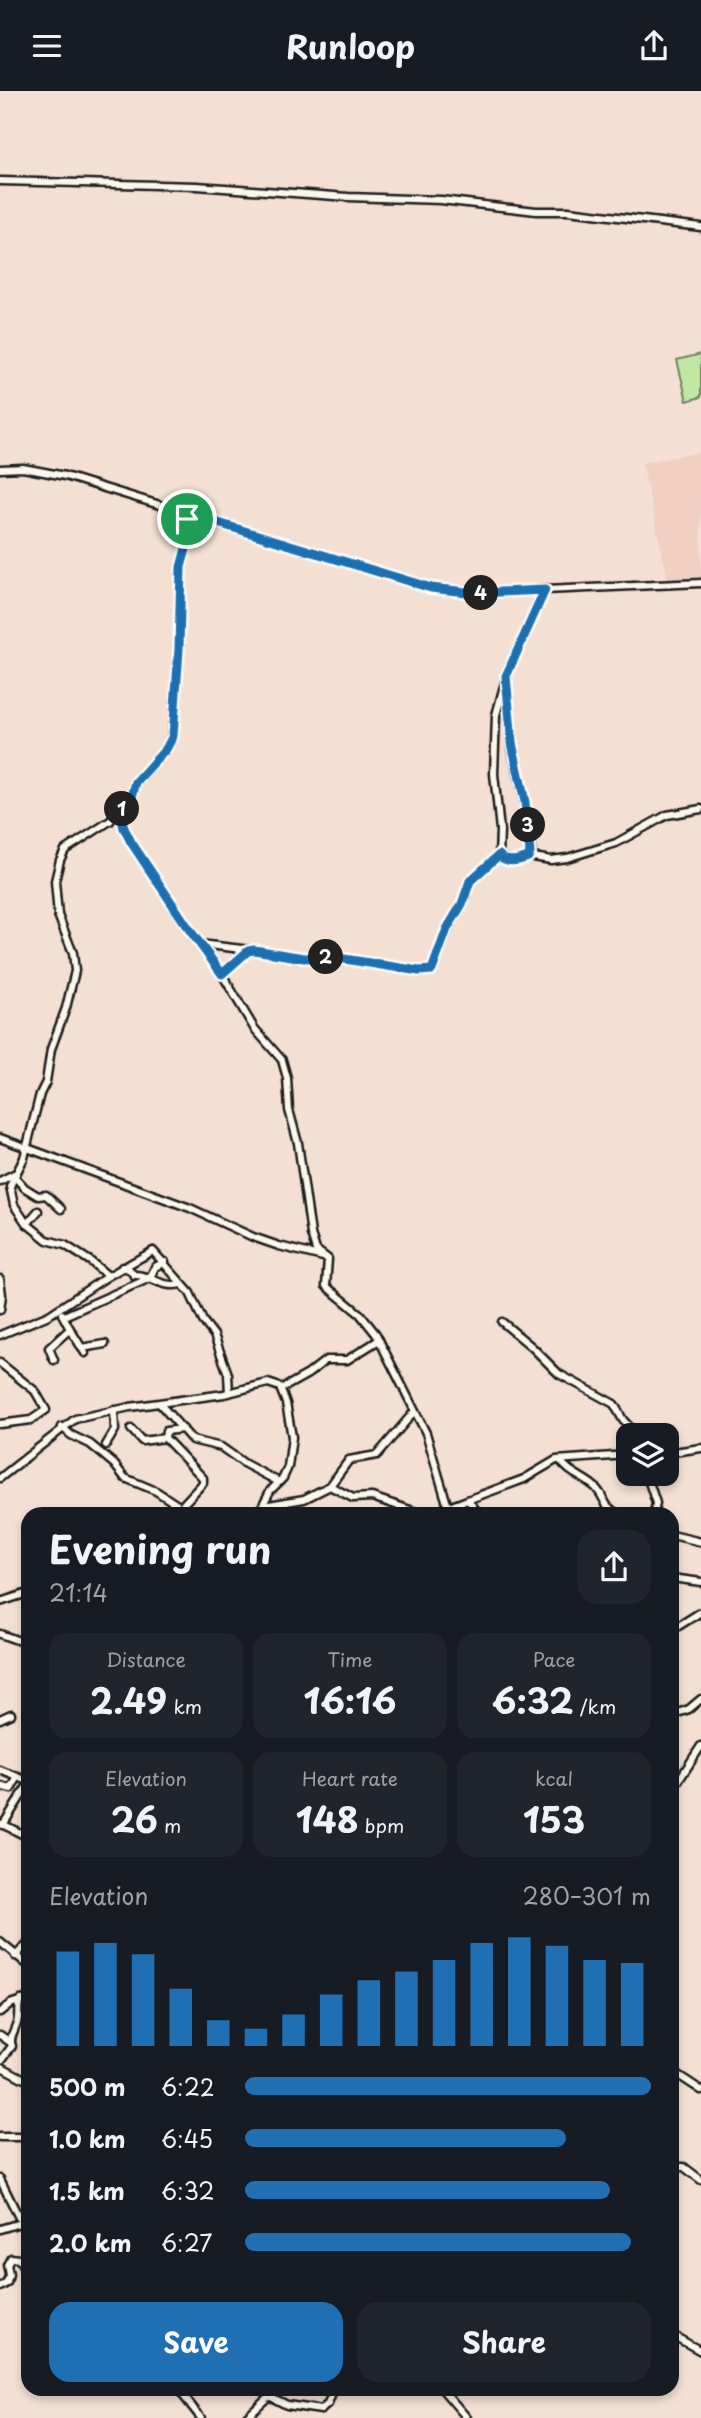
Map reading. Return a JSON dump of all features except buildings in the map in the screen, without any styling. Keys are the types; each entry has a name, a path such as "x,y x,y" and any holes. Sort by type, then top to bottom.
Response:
{"street":[{"path":"0,181 197,186 348,197 441,200 536,211 568,211 701,227"},
{"path":"0,469 28,469 65,476 431,588 475,593 701,583"},
{"path":"108,1276 90,1261 65,1245 47,1240 27,1224 19,1215 10,1186 24,1158 40,1094 46,1082 51,1049 66,1008 75,971 73,953 58,915 55,881 60,860 65,850 110,821 120,811 132,797 136,782 166,749 173,736 181,567 186,549 187,519 192,515"},
{"path":"200,944 304,958 332,957 419,971 432,970 447,929 462,904 470,881 499,855 494,730 506,676 545,590"},
{"path":"506,676 512,743 525,802 531,850 528,857"},
{"path":"499,855 512,861 528,857 551,860 585,853 626,839 667,815 701,809"},
{"path":"120,811 129,838 222,974 254,1028 284,1065 289,1110 298,1143 311,1234 316,1250 327,1258"},
{"path":"222,974 251,950"},
{"path":"0,1138 190,1208 253,1237 327,1258"},
{"path":"0,1181 15,1174"},
{"path":"15,1174 30,1192 39,1197 45,1194 61,1209"},
{"path":"27,1224 38,1211"},
{"path":"0,1335 32,1324 150,1250 155,1251 190,1293 203,1321 216,1339 228,1374 229,1393"},
{"path":"327,1258 326,1286 360,1314 379,1340 426,1433 448,1507 524,1479 559,1460 616,1456"},
{"path":"64,1316 147,1279 155,1268 165,1262"},
{"path":"122,1267 129,1269 134,1276 140,1275 170,1286 181,1284"},
{"path":"0,1279 0,1310"},
{"path":"59,1309 83,1351 105,1344"},
{"path":"502,1322 533,1347 559,1374 612,1402 626,1423"},
{"path":"54,1360 49,1348 70,1329"},
{"path":"280,1388 305,1376 326,1360 347,1360 379,1340"},
{"path":"0,1363 35,1391 46,1410 31,1420 0,1424"},
{"path":"0,1478 75,1419 114,1410 229,1393 268,1383 280,1388 288,1411 292,1437 288,1467 270,1491 263,1506"},
{"path":"160,1404 192,1440 221,1447 245,1464 279,1482"},
{"path":"106,1445 115,1430 114,1410"},
{"path":"263,1506 304,1499 330,1486 349,1460 377,1455 414,1412"},
{"path":"62,1427 71,1435 90,1444 125,1478 156,1491 179,1506 201,1487 203,1481 164,1438"},
{"path":"131,1429 142,1441 164,1438"},
{"path":"164,1438 166,1431 183,1429"},
{"path":"679,1451 701,1448"},
{"path":"559,1460 568,1470 597,1489 608,1507"},
{"path":"330,1486 353,1498 372,1497 401,1507"},
{"path":"650,1486 655,1507"},
{"path":"468,1500 474,1507"},
{"path":"679,1537 701,1542"},
{"path":"679,1579 701,1582"},
{"path":"0,1602 21,1595"},
{"path":"679,1626 701,1612"},
{"path":"0,1634 21,1642"},
{"path":"679,1712 692,1707 701,1699"},
{"path":"0,1719 11,1714"},
{"path":"679,1780 701,1746"},
{"path":"0,1770 21,1779"},
{"path":"0,1786 11,1789 18,1777"},
{"path":"21,1794 1,1824 21,1834"},
{"path":"0,1942 21,1960"},
{"path":"15,1956 21,1950"},
{"path":"0,2012 21,2000"},
{"path":"21,2002 10,2042 12,2046 0,2064 21,2077"},
{"path":"0,2035 10,2042"},
{"path":"679,2076 701,2090"},
{"path":"0,2137 21,2137"},
{"path":"679,2165 701,2181"},
{"path":"0,2179 20,2223 0,2229"},
{"path":"0,2287 7,2283 7,2265 11,2258 19,2259 21,2263"},
{"path":"679,2339 701,2351"},
{"path":"184,2396 201,2418"},
{"path":"245,2418 269,2396 287,2405 321,2410 328,2404 331,2396"},
{"path":"448,2396 467,2418"}],"shaded area":[{"path":"701,452 701,577 668,579 642,463"}],"green space":[{"path":"701,354 701,397 687,401 677,360"}],"route":[{"path":"192,515 431,588 475,593 545,590 506,676 512,743 525,802 530,853 528,857 512,861 499,855 472,877 462,904 447,929 434,969 419,971 332,957 304,958 254,950 248,951 222,974 131,842 120,811 132,797 140,776 166,749 173,736 181,567 186,549 187,519 192,515"}]}
